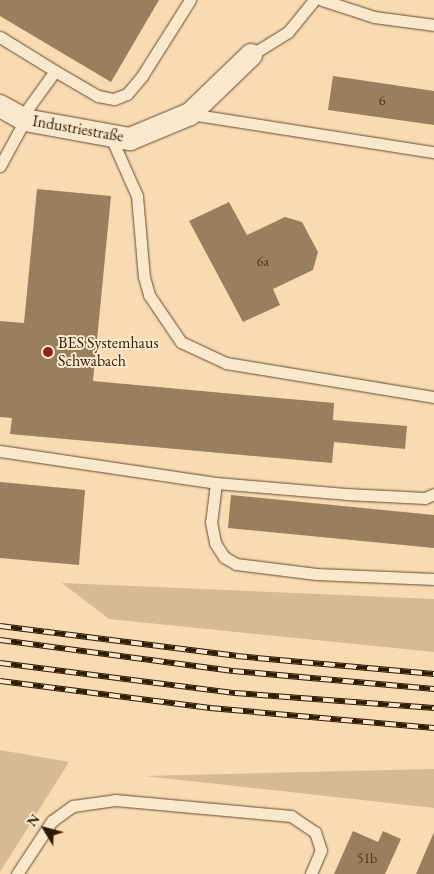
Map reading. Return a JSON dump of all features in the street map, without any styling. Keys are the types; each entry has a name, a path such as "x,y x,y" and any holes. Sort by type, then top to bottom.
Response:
{"street":[{"name":"Industriestraße","path":"0,106 23,119 130,139 190,114 251,55"}],"lane":[{"path":"0,37 98,96 114,99 127,94 142,76 190,0"},
{"path":"251,55 288,32 314,0"},
{"path":"322,0 374,17 434,25"},
{"path":"0,166 23,119 55,71"},
{"path":"190,114 434,152"},
{"path":"110,135 137,196 144,277 149,294 181,342 226,363 434,397"},
{"path":"0,451 216,483 346,494 424,498 434,494"},
{"path":"216,483 211,522 214,543 224,557 236,564 316,574 434,579"},
{"path":"17,874 52,821 73,806 115,800 291,816 315,832 321,850 311,874"}],"shaded area":[{"path":"62,583 434,599 434,652 109,619"},
{"path":"0,750 69,762 0,872"},
{"path":"434,769 434,808 145,776"}],"building":[{"path":"0,0 159,0 111,82 0,16"},
{"path":"333,76 434,91 434,125 328,110"},
{"name":"BES Systemhaus Schwabach","path":"37,189 111,196 93,381 334,403 333,420 407,426 405,449 334,442 332,463 10,434 12,418 0,417 0,321 24,323"},
{"path":"229,202 247,235 285,217 302,222 318,252 313,270 273,289 280,305 243,322 189,221"},
{"path":"0,482 85,490 79,565 0,558"},
{"path":"231,495 434,515 434,548 228,528"},
{"path":"353,831 378,842 383,831 401,839 385,874 334,874"},
{"path":"434,832 434,874 416,874"}],"railway":[{"path":"0,626 236,656 434,674"},
{"path":"0,640 233,671 434,689"},
{"path":"0,663 235,693 434,708"},
{"path":"0,681 210,708 434,728"}],"place":[{"name":"BES Systemhaus Schwabach","path":"48,352"}]}
